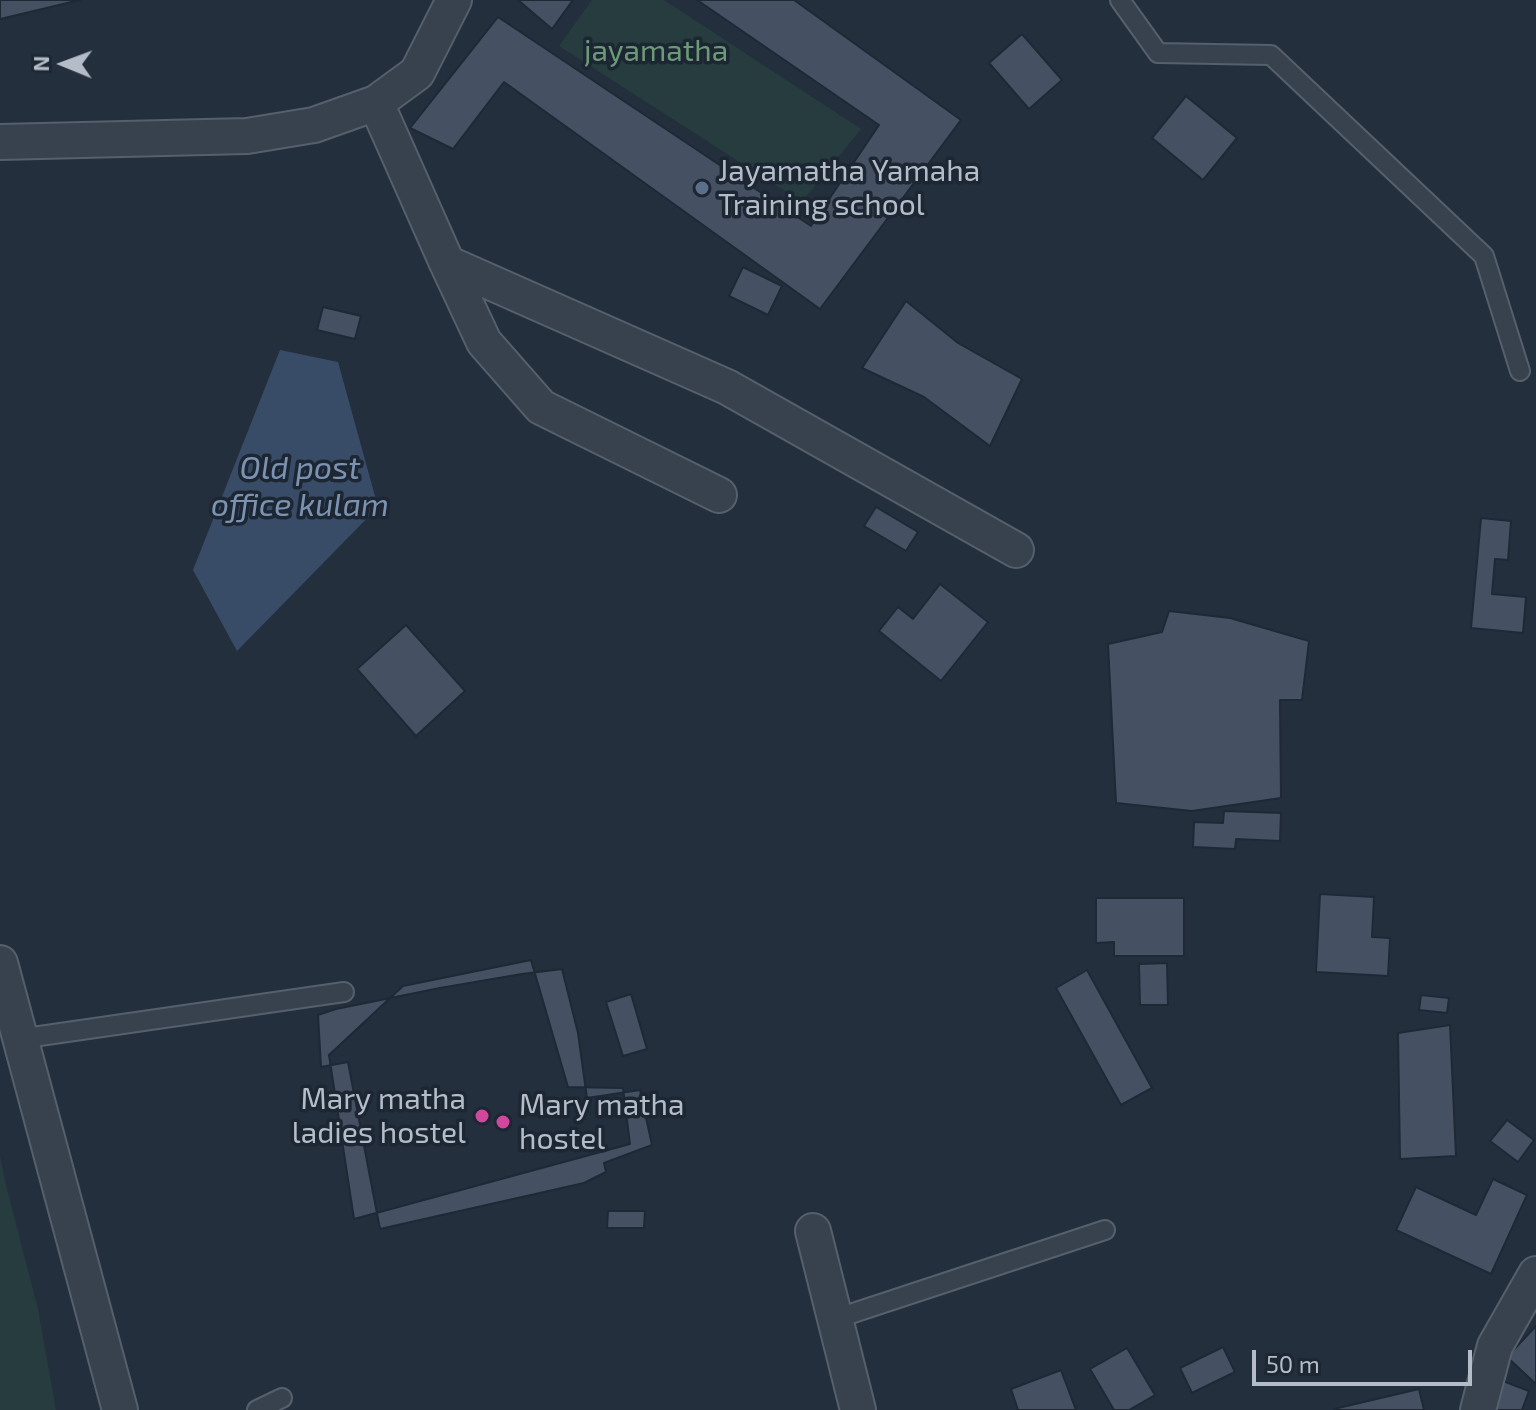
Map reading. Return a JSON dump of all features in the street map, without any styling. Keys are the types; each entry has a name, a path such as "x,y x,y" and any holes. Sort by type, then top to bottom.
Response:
{"street":[{"path":"0,142 247,136 314,125 376,103 417,73 454,0"},
{"path":"376,103 484,342 541,407 719,495"},
{"path":"447,263 727,387 1016,550"},
{"path":"0,963 120,1410"},
{"path":"813,1231 858,1410"},
{"path":"1478,1410 1495,1346 1536,1274"}],"lane":[{"path":"1120,0 1158,53 1271,55 1484,256 1520,371"},
{"path":"19,1039 344,992"},
{"path":"835,1319 1105,1230"},
{"path":"257,1410 282,1398"}],"green space":[{"name":"jayamatha","path":"592,0 664,0 861,129 802,202 559,46"},
{"path":"0,1156 38,1309 56,1410 0,1410"}],"water":[{"name":"Old post office kulam","path":"280,350 338,362 378,507 237,651 193,570"}],"building":[{"path":"0,0 80,0 0,19"},
{"path":"518,0 573,0 552,29"},
{"name":"Jayamatha Yamaha Training school","path":"697,0 794,0 961,120 820,309 504,82 453,149 410,128 498,17 811,226 879,125"},
{"path":"1022,34 1062,80 1029,109 989,63"},
{"path":"1186,96 1237,138 1203,180 1152,138"},
{"path":"743,267 782,286 768,315 729,296"},
{"path":"906,301 958,343 1022,379 990,446 924,397 862,368"},
{"path":"323,307 361,316 355,339 317,330"},
{"path":"876,507 918,532 906,551 864,526"},
{"path":"1481,518 1511,521 1508,560 1495,559 1492,594 1526,597 1523,633 1471,628"},
{"path":"940,584 988,622 941,681 879,631 898,607 913,619"},
{"path":"1169,611 1230,618 1309,641 1302,700 1280,700 1281,798 1192,811 1116,803 1108,644 1162,632"},
{"path":"406,625 465,691 416,736 357,669"},
{"path":"1224,811 1281,813 1280,841 1236,839 1235,849 1193,847 1194,822 1223,823"},
{"path":"1320,894 1374,897 1372,937 1390,938 1388,976 1316,972"},
{"path":"1096,898 1184,898 1184,956 1114,956 1114,942 1096,943"},
{"name":"Mary matha ladies hostel","path":"531,960 568,1087 623,1088 630,1144 354,1219 329,1055 403,986"},
{"path":"1167,963 1168,1005 1140,1005 1139,964"},
{"name":"Mary matha ladies hostel","path":"562,969 578,1033 587,1098 640,1090 652,1145 604,1163 606,1172 584,1183 380,1229 348,1062 321,1067 318,1015 440,988"},
{"path":"1087,970 1152,1088 1121,1105 1056,988"},
{"path":"631,994 647,1049 623,1056 606,1002"},
{"path":"1421,995 1449,998 1447,1013 1419,1010"},
{"path":"1450,1025 1456,1156 1400,1159 1398,1033"},
{"path":"1507,1120 1534,1140 1518,1162 1490,1141"},
{"path":"1493,1179 1527,1195 1491,1274 1396,1230 1416,1187 1476,1215"},
{"path":"608,1211 645,1211 644,1228 607,1228"},
{"path":"1536,1326 1536,1384 1507,1357"},
{"path":"1223,1347 1235,1372 1192,1393 1180,1368"},
{"path":"1127,1348 1155,1395 1129,1410 1114,1410 1090,1369"},
{"path":"1061,1370 1076,1410 1018,1410 1011,1389"},
{"path":"1503,1381 1529,1391 1522,1410 1492,1410"},
{"path":"1419,1389 1424,1410 1334,1409"}],"place":[{"name":"Jayamatha Yamaha Training school","path":"702,188"},
{"name":"Mary matha ladies hostel","path":"482,1116"},
{"name":"Mary matha hostel","path":"503,1122"}]}
